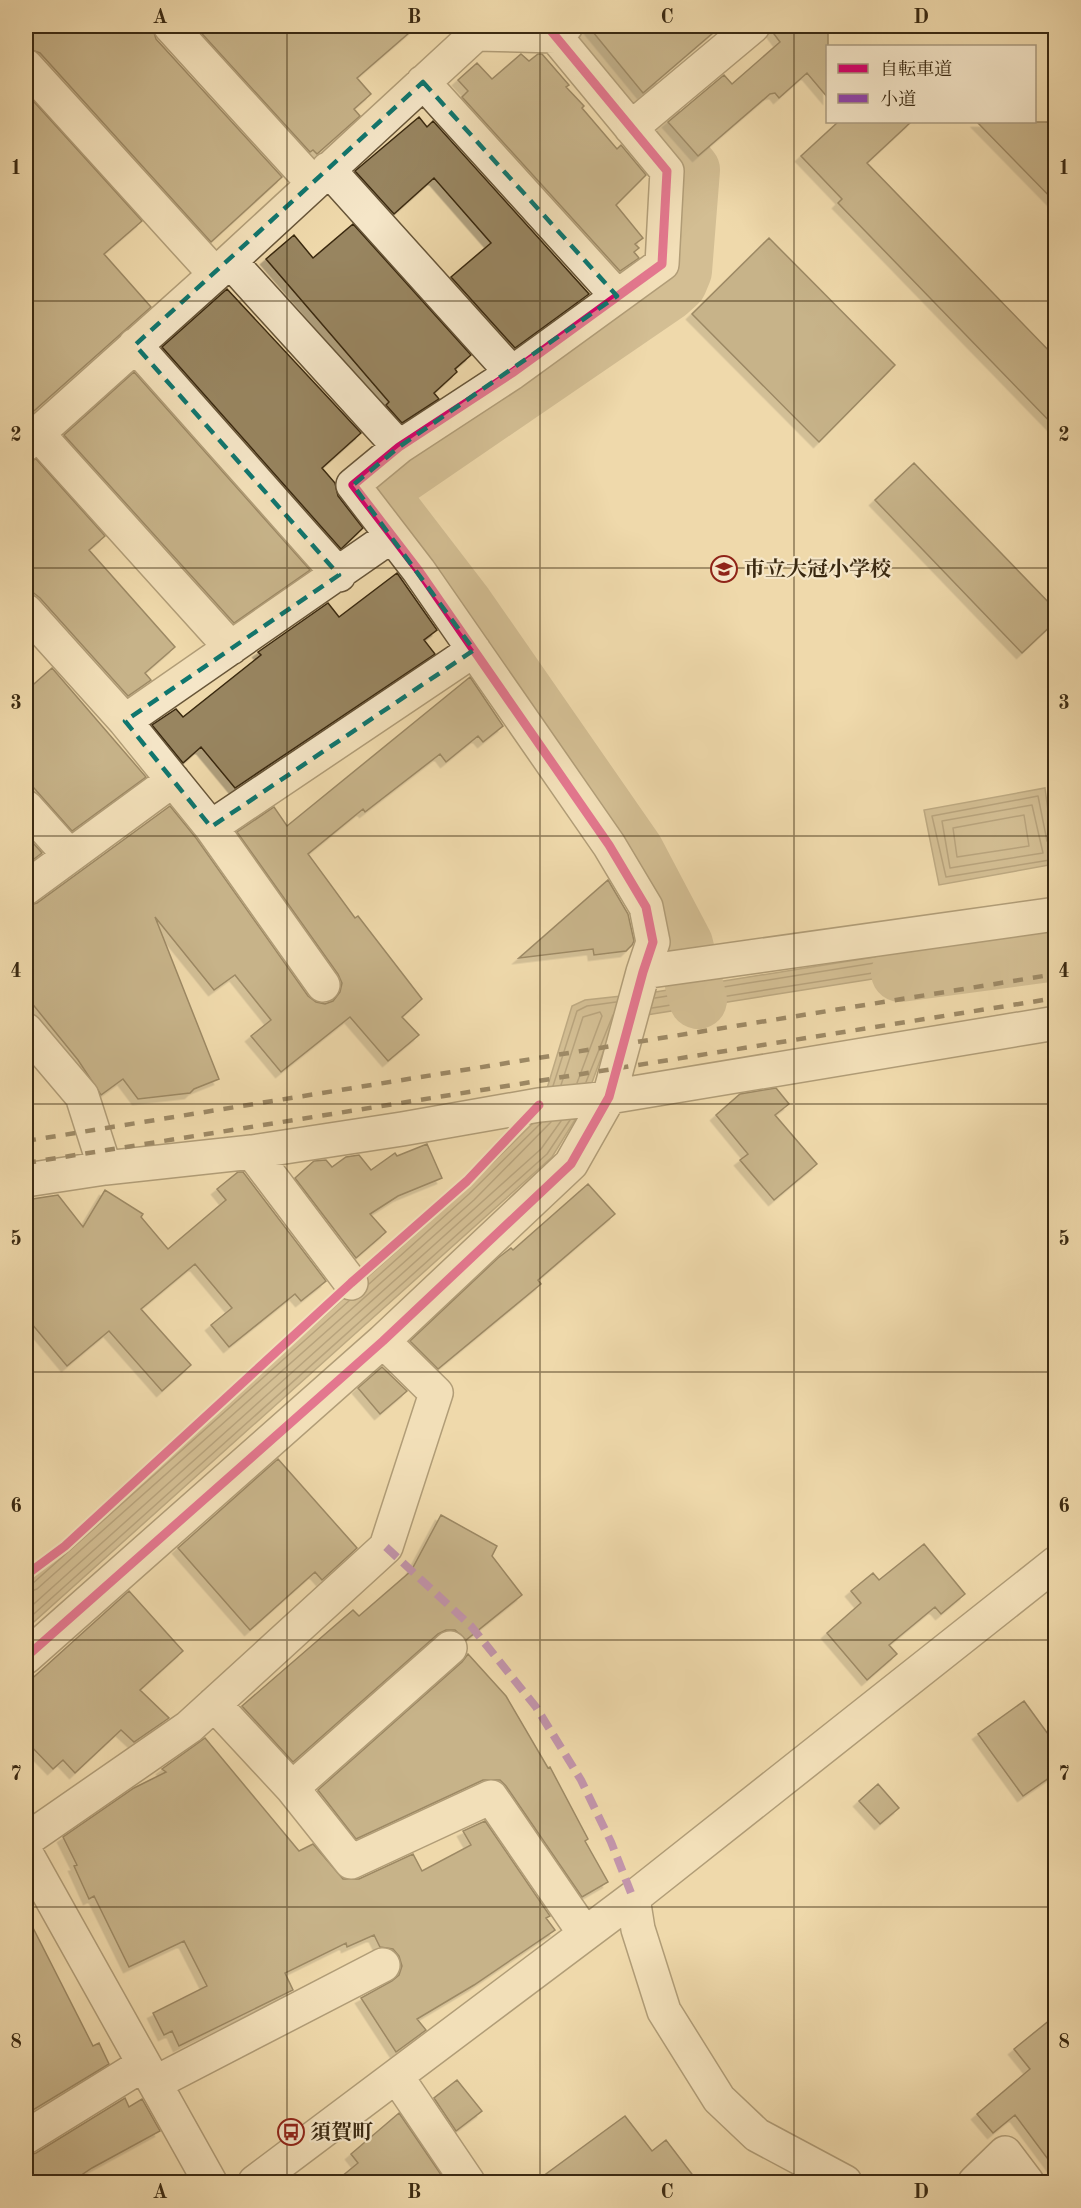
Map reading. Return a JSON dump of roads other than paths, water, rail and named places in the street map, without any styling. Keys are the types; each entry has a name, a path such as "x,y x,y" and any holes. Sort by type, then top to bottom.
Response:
{"street":[{"path":"170,26 512,373"},
{"path":"641,119 753,26"},
{"path":"26,1657 383,1341 571,1164 600,1098 629,1022 653,942 646,907 609,845 474,650 419,571 390,537 353,485 399,447 512,373 662,264 667,171 641,119 558,29 476,34 223,268 31,438 231,648"},
{"path":"26,66 399,447"},
{"path":"423,81 617,296"},
{"path":"135,345 339,574"},
{"path":"125,721 390,537"},
{"path":"26,611 125,721 211,827 323,986"},
{"path":"211,827 474,650"},
{"path":"26,888 173,780"},
{"path":"26,807 69,855"},
{"path":"640,982 690,965 1056,915"},
{"path":"26,1180 105,1168 252,1152 539,1105 600,1098 1056,1023"},
{"path":"26,1030 82,1096 105,1168"},
{"path":"252,1152 351,1283"},
{"path":"26,1840 189,1727 386,1547 436,1393 383,1341"},
{"path":"255,2182 633,1898 1056,1563"},
{"path":"292,1788 450,1648"},
{"path":"214,1704 292,1788 351,1862 491,1797 585,1934"},
{"path":"26,1853 210,2182"},
{"path":"633,1898 638,1929 664,2011 719,2099 757,2135 845,2182"},
{"path":"26,2136 149,2073 383,1965"},
{"path":"397,2077 468,2182"},
{"path":"975,2182 1005,2153 1027,2182"}],"water":[{"path":"1045,788 1055,864 939,885 924,810"},
{"path":"1055,928 1055,950 615,1020 583,1107 552,1157 26,1629 26,1582 465,1190 538,1118 572,1006 585,1000 649,993"}],"waterway":[{"path":"572,26 691,170 683,271 678,283 668,292 386,485 383,499 465,606 635,851 684,944 698,1000"},
{"path":"900,973 1056,952"}],"railway":[{"path":"26,1141 1056,974"},
{"path":"26,1163 1056,998"}],"place":[{"name":"市立大冠小学校","path":"724,569"},
{"name":"須賀町","path":"291,2132"}]}
